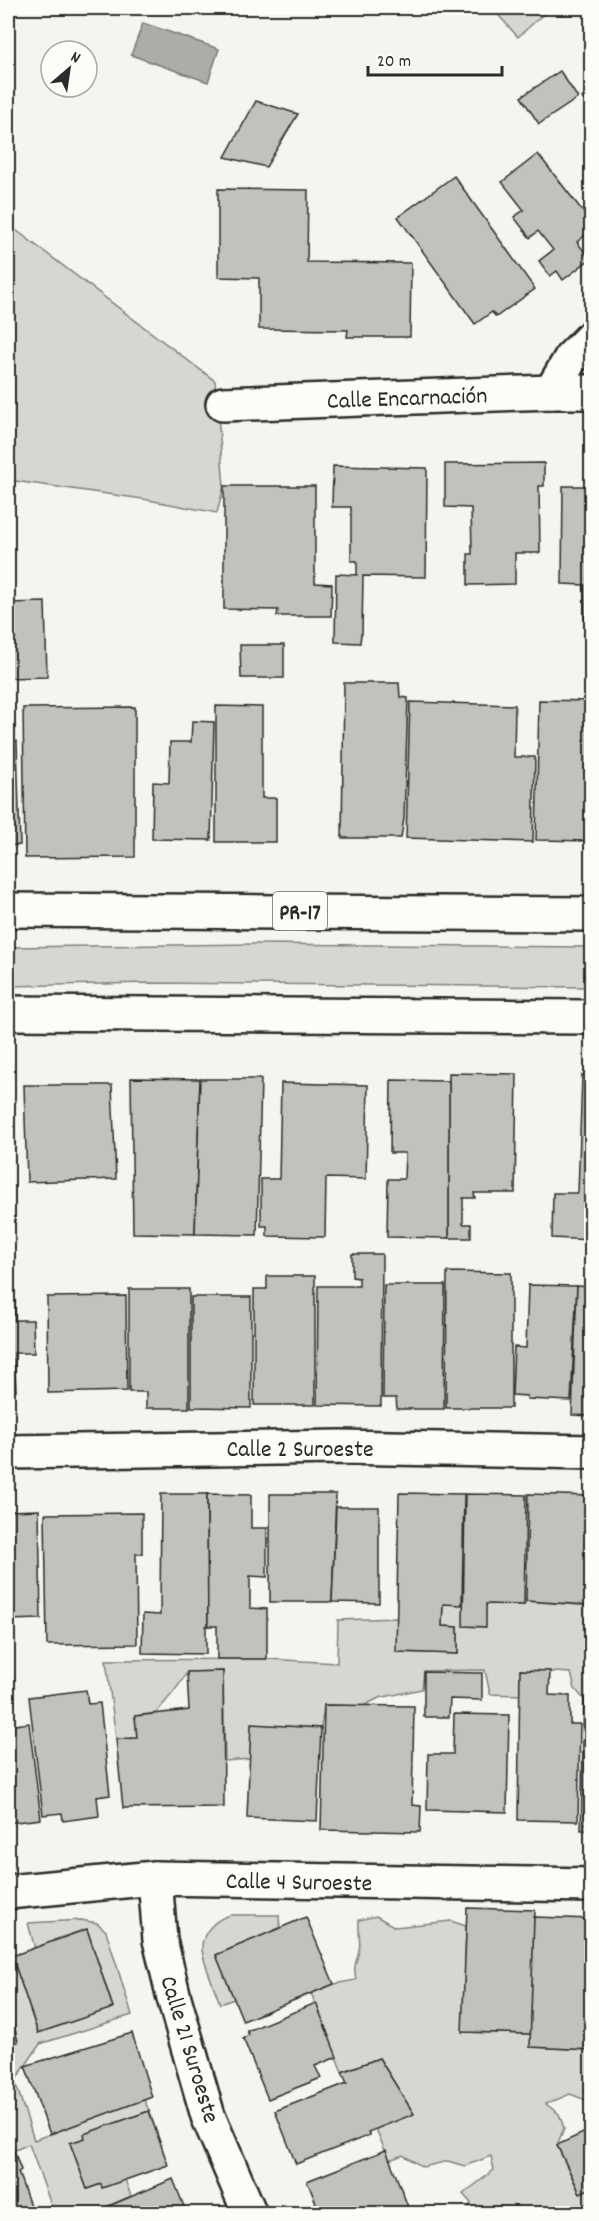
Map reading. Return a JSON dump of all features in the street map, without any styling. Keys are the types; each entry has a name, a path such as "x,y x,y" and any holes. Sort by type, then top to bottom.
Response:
{"street":[{"path":"551,392 571,358 591,337"},
{"name":"Calle Encarnación","path":"223,404 591,392"},
{"name":"PR-17","path":"8,910 591,914"},
{"path":"8,1013 591,1017"},
{"name":"Calle 2 Suroeste","path":"8,1452 340,1447 591,1452"},
{"name":"Calle 4 Suroeste","path":"8,1892 155,1878 591,1885"},
{"name":"Calle 21 Suroeste","path":"155,1878 160,1940 174,1998 208,2116 250,2214"}],"shaded area":[{"path":"492,8 550,8 518,37"},
{"path":"143,23 219,49 208,82 131,55"},
{"path":"8,224 215,381 224,486 217,513 143,499 8,480"},
{"path":"257,944 591,947 591,987 150,983 8,986 8,947"},
{"path":"526,1601 591,1606 591,1699 584,1699 575,1689 571,1673 520,1670 520,1695 490,1694 485,1670 424,1671 422,1689 379,1698 363,1706 324,1705 321,1728 252,1725 250,1759 225,1761 223,1671 187,1672 156,1713 135,1716 137,1738 116,1739 106,1660 267,1659 337,1663 338,1620 397,1618 397,1652 458,1654 458,1627 442,1626 443,1604 464,1604 464,1626 485,1627 486,1604 524,1605"},
{"path":"231,1915 279,1915 280,1929 216,1955 234,1999 220,2004 204,1960 202,1943 211,1927 220,1919"},
{"path":"376,1916 395,1927 451,1921 466,1926 463,2032 531,2034 530,2047 591,2050 591,2102 570,2094 546,2104 559,2114 564,2128 557,2145 579,2192 591,2188 591,2213 466,2213 471,2203 463,2194 494,2170 491,2156 465,2166 448,2161 423,2167 403,2155 389,2160 376,2129 413,2114 379,2058 342,2072 311,1993 334,1984 356,1980 355,1967 360,1947 359,1920"},
{"path":"81,1920 97,1923 106,1931 132,2015 40,2044 15,2081 34,2140 144,2099 149,2111 85,2134 85,2138 70,2143 87,2189 125,2180 131,2196 99,2210 100,2213 54,2213 29,2144 8,2153 8,2045 18,2041 8,2003 8,1935 12,1956 38,2033 113,2007 87,1929 53,1940 53,1943 35,1949 28,1923"}],"building":[{"path":"560,71 578,98 539,124 521,97"},
{"path":"592,91 592,111 582,98"},
{"path":"256,101 298,114 266,167 225,157"},
{"path":"592,118 592,134 584,124"},
{"path":"538,154 592,223 592,230 577,242 590,259 563,280 557,271 550,276 539,261 553,250 538,231 530,238 514,217 524,210 502,182"},
{"path":"454,176 535,289 496,317 492,312 475,324 398,217"},
{"path":"218,189 308,190 307,262 411,263 410,337 347,337 348,330 259,329 259,278 218,277"},
{"path":"544,463 544,486 539,486 540,553 515,553 515,584 468,585 468,554 472,554 471,508 445,507 445,464"},
{"path":"333,466 427,468 426,577 363,576 360,643 335,642 336,574 357,575 357,561 351,561 351,507 332,507"},
{"path":"224,486 315,486 315,583 332,584 331,616 277,616 278,610 224,609"},
{"path":"563,486 592,486 592,629 585,629 584,585 562,584"},
{"path":"45,602 47,677 8,678 8,603"},
{"path":"240,645 284,645 284,678 241,678"},
{"path":"344,683 399,683 400,697 408,698 404,818 401,838 342,838"},
{"path":"539,700 592,701 592,841 536,840"},
{"path":"410,702 515,705 514,757 535,757 533,842 406,838"},
{"path":"216,706 262,707 262,798 276,798 276,842 216,842"},
{"path":"135,707 135,857 25,858 23,708"},
{"path":"192,721 214,722 211,840 152,839 153,782 169,783 170,742 191,742"},
{"path":"8,741 17,741 20,845 8,846"},
{"path":"449,1073 517,1074 515,1193 474,1193 475,1198 463,1198 463,1224 471,1224 471,1238 449,1238"},
{"path":"582,1075 592,1075 592,1240 552,1238 553,1193 578,1193"},
{"path":"131,1078 200,1079 195,1234 133,1233"},
{"path":"200,1079 261,1079 257,1235 195,1234"},
{"path":"391,1080 449,1081 449,1238 387,1237 388,1179 404,1179 405,1153 390,1153"},
{"path":"281,1083 368,1085 366,1179 326,1178 325,1237 267,1236 267,1226 261,1226 261,1179 279,1179"},
{"path":"24,1085 112,1085 116,1179 27,1182"},
{"path":"352,1254 382,1254 381,1406 317,1405 318,1286 359,1286 359,1278 352,1277"},
{"path":"447,1272 511,1273 511,1408 446,1408"},
{"path":"267,1276 315,1276 315,1405 254,1405 254,1289 267,1289"},
{"path":"384,1285 445,1285 444,1409 397,1409 396,1398 383,1398"},
{"path":"528,1285 577,1286 571,1401 527,1399 527,1396 512,1395 514,1347 526,1348"},
{"path":"577,1286 592,1287 592,1416 572,1415"},
{"path":"129,1289 189,1289 189,1408 146,1408 146,1392 129,1392"},
{"path":"126,1296 127,1391 48,1393 47,1297"},
{"path":"191,1297 251,1297 251,1408 191,1407"},
{"path":"8,1300 15,1300 15,1320 33,1320 34,1353 14,1353 16,1391 8,1391"},
{"path":"399,1493 464,1494 462,1605 443,1604 442,1626 458,1627 458,1654 396,1652"},
{"path":"161,1494 207,1494 208,1626 206,1626 206,1654 142,1653 143,1614 160,1615"},
{"path":"207,1494 251,1495 251,1528 267,1528 267,1577 250,1576 250,1608 267,1609 267,1659 217,1659 217,1626 208,1626"},
{"path":"270,1494 336,1494 332,1602 270,1602"},
{"path":"465,1494 526,1495 524,1605 486,1604 486,1627 463,1626"},
{"path":"528,1494 592,1496 589,1605 526,1601"},
{"path":"336,1507 379,1507 379,1603 332,1602"},
{"path":"39,1510 41,1619 8,1620 8,1511"},
{"path":"142,1513 142,1554 136,1554 137,1644 47,1645 45,1514"},
{"path":"520,1670 550,1671 549,1695 570,1696 570,1724 580,1724 578,1821 518,1820"},
{"path":"223,1671 224,1807 123,1808 116,1739 137,1738 135,1716 189,1710 187,1672"},
{"path":"424,1672 482,1673 482,1700 450,1699 449,1717 424,1717"},
{"path":"86,1690 88,1704 100,1703 110,1795 97,1797 99,1816 63,1821 62,1813 43,1815 29,1697"},
{"path":"584,1699 592,1699 592,1830 581,1830"},
{"path":"324,1705 414,1706 412,1805 421,1806 420,1832 321,1830"},
{"path":"454,1714 509,1715 507,1812 427,1810 428,1754 453,1754"},
{"path":"29,1723 41,1819 8,1823 8,1726"},
{"path":"251,1724 321,1728 317,1821 247,1818"},
{"path":"467,1908 535,1910 531,2034 462,2032"},
{"path":"306,1917 334,1984 243,2021 216,1955"},
{"path":"534,1917 592,1919 592,2050 530,2047"},
{"path":"87,1929 113,2008 38,2033 12,1956"},
{"path":"8,2003 18,2042 8,2045"},
{"path":"316,2003 337,2057 315,2066 321,2078 268,2099 243,2038 249,2035 247,2031"},
{"path":"132,2033 152,2097 50,2134 25,2066"},
{"path":"379,2058 414,2114 368,2132 370,2135 296,2164 275,2111 347,2083 342,2072"},
{"path":"149,2111 168,2165 102,2188 101,2184 87,2189 70,2143 85,2138 84,2134"},
{"path":"592,2129 592,2191 591,2188 580,2193 557,2145"},
{"path":"386,2150 410,2212 330,2214 327,2207 319,2210 307,2181"},
{"path":"14,2151 21,2170 18,2172 33,2214 8,2214 8,2153"},
{"path":"173,2179 187,2214 100,2214 99,2210"}]}
